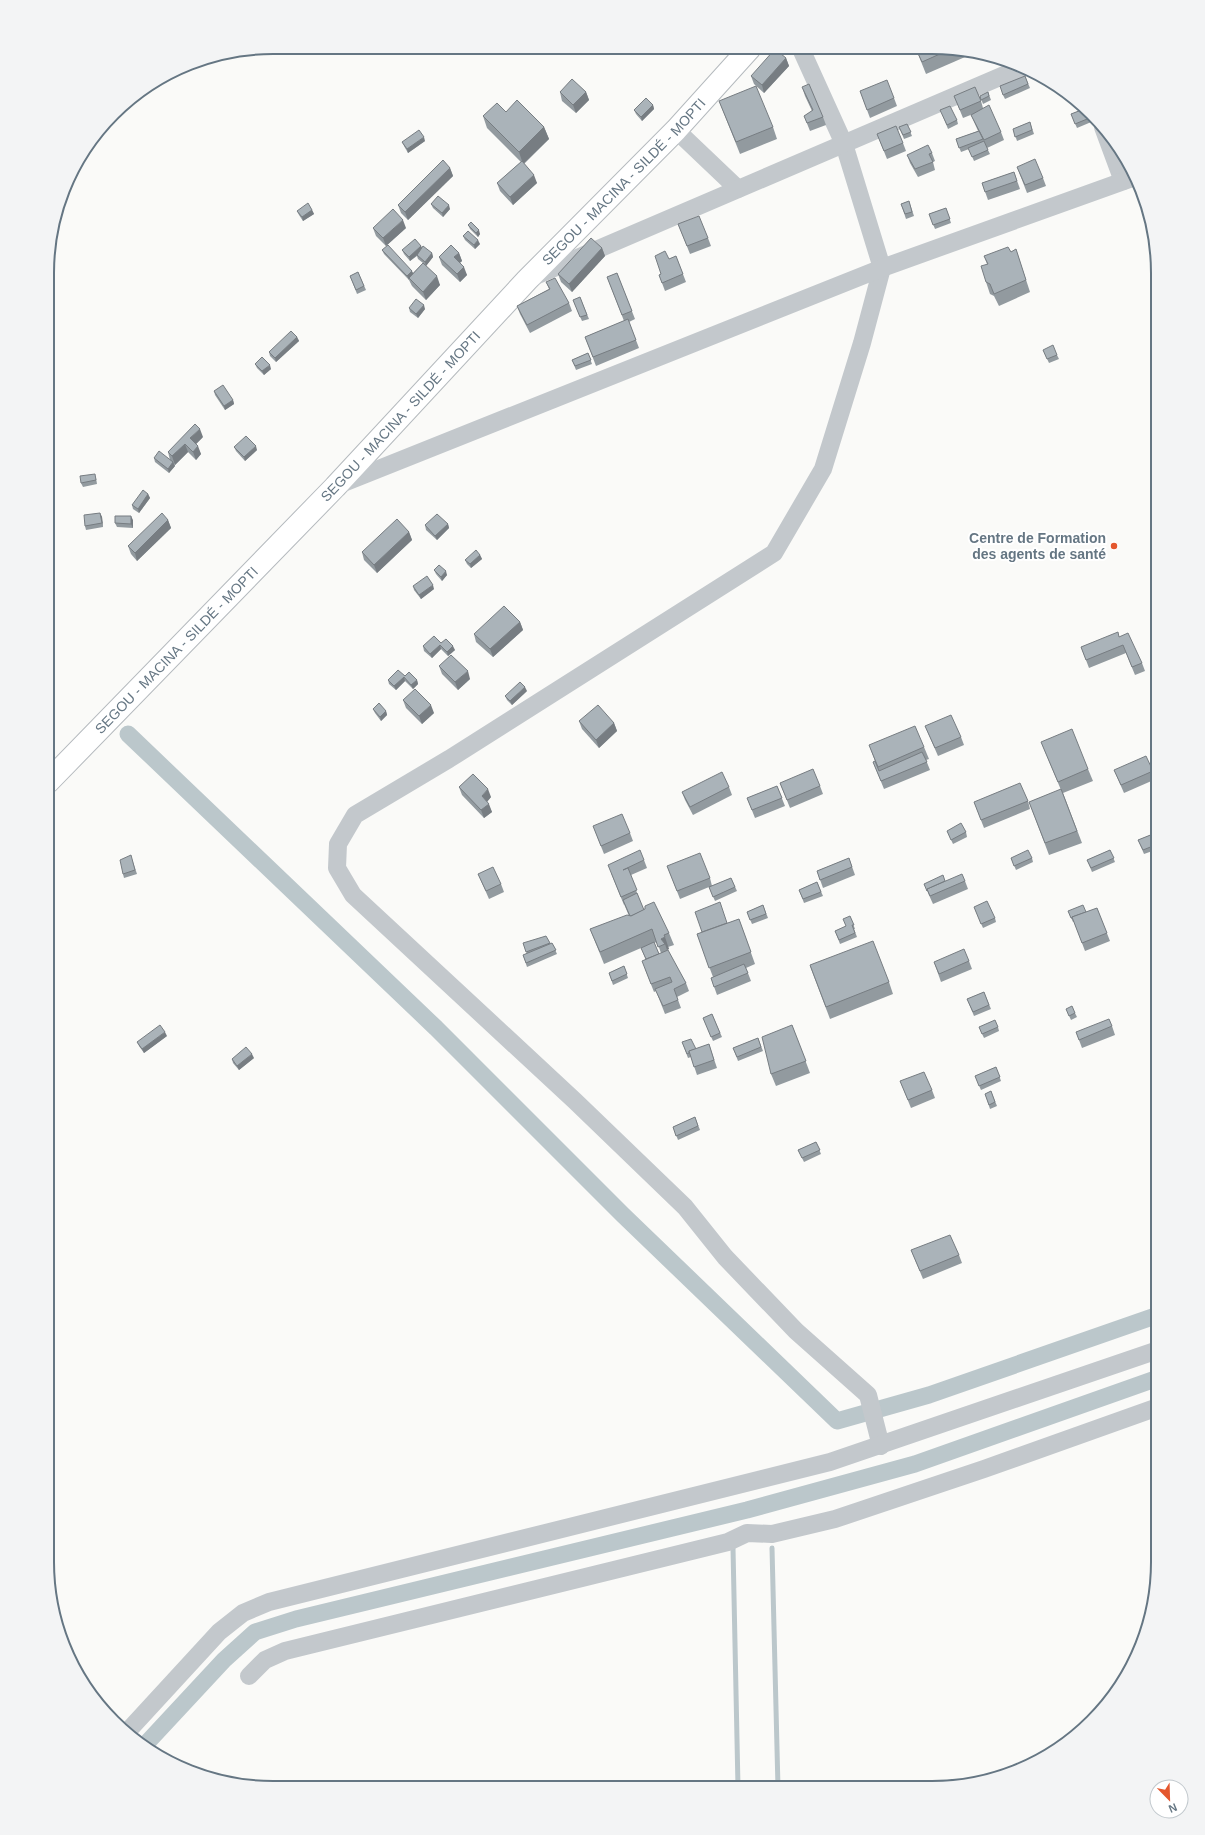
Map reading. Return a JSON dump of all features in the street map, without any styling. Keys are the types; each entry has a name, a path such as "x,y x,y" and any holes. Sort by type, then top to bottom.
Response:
{"main road":[{"name":"SEGOU - MACINA - SILDÉ - MOPTI","path":"54,776 335,487 527,280 676,130 745,54"}],"street":[{"path":"804,54 844,144 882,268 862,343 823,469 774,553 449,759 355,815 338,844 336,868 353,896 575,1101 679,1202 725,1257 796,1331 868,1395 880,1438"},
{"path":"527,280 1015,71"},
{"path":"676,130 738,189"},
{"path":"335,487 882,268 1129,179 1120,161"},
{"path":"130,1728 219,1632 243,1613 269,1602 822,1464 880,1438 1151,1352"},
{"path":"249,1676 266,1660 285,1651 728,1542 747,1533 772,1534 835,1519 984,1469 1151,1409"}],"building":[{"path":"771,54 781,54 786,58 762,85 751,76"},
{"path":"918,54 940,54 922,62"},
{"path":"1025,76 1028,84 1003,95 1000,86"},
{"path":"572,79 586,92 573,105 560,92"},
{"path":"887,80 894,98 867,110 860,91"},
{"path":"809,84 823,117 807,123 804,116 813,110 802,87"},
{"path":"756,86 773,127 736,142 719,101"},
{"path":"975,87 981,101 960,110 954,96"},
{"path":"988,92 989,96 981,100 980,96"},
{"path":"646,98 653,105 641,117 634,110"},
{"path":"517,100 544,127 519,152 483,116 497,103 506,112"},
{"path":"989,105 1001,132 984,140 971,115"},
{"path":"950,106 957,120 947,125 940,110"},
{"path":"1079,111 1088,119 1075,124 1071,114"},
{"path":"1030,122 1032,130 1015,137 1013,129"},
{"path":"907,124 911,132 903,135 899,127"},
{"path":"896,126 903,143 884,151 877,134"},
{"path":"419,130 424,137 407,149 402,142"},
{"path":"979,131 983,139 959,148 956,139"},
{"path":"984,141 988,150 972,157 968,148"},
{"path":"928,145 932,153 929,154 933,162 915,169 907,155"},
{"path":"1035,159 1043,178 1025,185 1017,167"},
{"path":"443,160 450,168 405,212 398,205"},
{"path":"522,161 534,175 510,197 497,183"},
{"path":"1014,172 1017,181 985,192 982,183"},
{"path":"438,196 449,205 442,213 431,204"},
{"path":"909,201 912,212 905,214 901,204"},
{"path":"308,203 312,210 302,217 297,211"},
{"path":"946,208 950,219 933,225 929,214"},
{"path":"393,209 403,220 383,238 373,228"},
{"path":"699,216 708,238 687,246 678,224"},
{"path":"471,222 479,230 476,233 468,225"},
{"path":"468,231 478,240 474,245 463,236"},
{"path":"591,238 602,248 569,284 558,274"},
{"path":"415,239 421,246 409,257 402,250"},
{"path":"388,245 412,271 407,276 382,250"},
{"path":"451,245 459,253 454,257 464,267 457,274 439,257"},
{"path":"423,246 432,253 425,262 417,255"},
{"path":"1008,247 1011,252 1016,249 1026,280 994,294 990,284 986,282 981,266 988,264 984,256"},
{"path":"665,251 669,259 676,256 683,274 662,283 659,275 661,274 655,256"},
{"path":"423,263 437,276 423,292 409,278"},
{"path":"358,272 364,286 356,290 350,276"},
{"path":"617,273 632,311 622,315 607,277"},
{"path":"555,278 569,303 527,325 517,306 550,289 546,282"},
{"path":"580,297 587,315 580,317 573,300"},
{"path":"416,299 424,305 416,314 409,308"},
{"path":"628,319 636,340 593,357 585,337"},
{"path":"291,331 297,337 275,358 269,352"},
{"path":"1053,345 1057,355 1047,359 1043,350"},
{"path":"588,353 591,360 575,366 572,360"},
{"path":"262,357 270,365 262,371 255,364"},
{"path":"223,385 233,400 224,406 214,391"},
{"path":"195,424 200,429 190,438 198,446 193,452 185,444 172,456 168,452"},
{"path":"246,436 256,446 244,457 234,447"},
{"path":"159,451 173,462 168,469 154,458"},
{"path":"95,474 96,480 81,483 80,476"},
{"path":"143,490 148,494 138,509 132,505"},
{"path":"100,513 102,523 85,526 84,515"},
{"path":"162,513 168,520 135,553 128,546"},
{"path":"437,514 448,524 435,536 425,525"},
{"path":"115,516 131,516 131,524 115,523"},
{"path":"397,519 409,532 374,565 362,552"},
{"path":"476,550 480,555 470,564 465,560"},
{"path":"439,565 446,571 441,577 434,570"},
{"path":"427,576 433,585 419,595 413,586"},
{"path":"504,606 520,622 490,649 474,634"},
{"path":"1118,632 1119,637 1128,633 1142,663 1132,667 1123,645 1086,660 1081,647"},
{"path":"434,636 441,643 446,639 453,646 447,652 440,645 430,654 423,646"},
{"path":"451,655 468,671 455,682 439,666"},
{"path":"398,670 405,676 409,672 417,680 411,685 404,677 394,686 388,680"},
{"path":"520,682 525,687 510,701 505,696"},
{"path":"415,689 431,705 419,716 403,700"},
{"path":"379,703 386,711 380,717 373,709"},
{"path":"598,705 614,723 596,740 579,721"},
{"path":"951,715 961,737 935,748 925,726"},
{"path":"915,726 924,747 878,767 869,745"},
{"path":"1072,729 1088,769 1058,782 1041,742"},
{"path":"922,752 927,762 881,781 873,762 875,761 879,771"},
{"path":"1146,756 1151,767 1151,772 1121,785 1114,770"},
{"path":"813,769 820,786 787,800 780,783"},
{"path":"722,772 729,787 690,807 682,792"},
{"path":"473,774 488,789 482,796 489,804 481,810 459,787"},
{"path":"1020,783 1028,801 981,820 974,802"},
{"path":"777,786 782,798 752,810 747,798"},
{"path":"1061,789 1077,831 1045,843 1029,802"},
{"path":"622,814 630,833 601,846 593,826"},
{"path":"961,823 966,832 951,840 947,831"},
{"path":"1151,835 1151,847 1143,850 1138,840"},
{"path":"640,850 644,860 623,870 628,868 637,890 621,897 608,865"},
{"path":"1028,850 1032,858 1014,866 1011,858"},
{"path":"1110,850 1114,858 1091,868 1087,860"},
{"path":"700,853 710,878 677,891 667,866"},
{"path":"131,855 135,870 123,874 120,860"},
{"path":"849,858 852,867 820,880 817,871"},
{"path":"493,867 501,884 486,891 478,874"},
{"path":"962,874 965,881 930,896 927,889"},
{"path":"943,875 945,881 927,889 927,891 924,884"},
{"path":"731,878 735,887 713,897 709,887"},
{"path":"817,882 821,892 803,899 799,890"},
{"path":"637,893 644,910 630,916 623,900"},
{"path":"987,901 995,918 981,924 974,907"},
{"path":"654,902 669,933 664,935 665,937 661,939 665,944 658,947 652,929 600,952 590,929 627,915 631,916 645,909 645,906"},
{"path":"720,902 727,923 702,932 695,912"},
{"path":"763,905 766,914 750,920 747,912"},
{"path":"1083,905 1086,912 1071,918 1068,911"},
{"path":"1097,908 1107,933 1082,943 1072,917"},
{"path":"850,916 854,925 852,925 855,933 839,940 835,931 846,926 843,919"},
{"path":"739,919 751,952 709,968 697,934"},
{"path":"546,936 550,943 526,952 523,943"},
{"path":"873,941 889,982 826,1007 810,965"},
{"path":"654,942 659,954 646,959 641,948"},
{"path":"552,943 556,950 526,963 523,955"},
{"path":"964,949 969,961 939,974 934,962"},
{"path":"668,950 686,983 674,989 678,1000 663,1006 655,989 672,982 670,977 651,984 642,961"},
{"path":"744,964 748,973 714,987 711,978"},
{"path":"624,966 627,974 612,981 609,973"},
{"path":"984,992 989,1005 973,1012 967,999"},
{"path":"1072,1006 1075,1013 1069,1016 1066,1009"},
{"path":"712,1014 720,1033 711,1037 703,1018"},
{"path":"1109,1019 1112,1026 1079,1040 1076,1032"},
{"path":"995,1020 998,1027 982,1034 979,1027"},
{"path":"160,1025 165,1032 142,1049 137,1042"},
{"path":"792,1025 806,1061 771,1074 762,1037"},
{"path":"758,1038 761,1047 737,1057 733,1048"},
{"path":"691,1039 696,1049 689,1051 687,1054 682,1042"},
{"path":"709,1044 714,1060 694,1067 689,1051"},
{"path":"246,1047 252,1054 237,1066 232,1059"},
{"path":"996,1067 1000,1077 979,1086 975,1076"},
{"path":"924,1072 932,1090 908,1100 900,1081"},
{"path":"991,1091 995,1102 989,1105 985,1094"},
{"path":"695,1117 698,1126 676,1136 673,1127"},
{"path":"816,1142 820,1150 802,1158 798,1150"},
{"path":"950,1235 959,1255 920,1271 911,1250"}],"waterway":[{"path":"128,734 436,1028 623,1215 837,1421 929,1395 1151,1317"},
{"path":"148,1741 224,1660 255,1632 296,1619 747,1510 915,1464 1151,1380"},
{"path":"733,1548 738,1781"},
{"path":"772,1548 778,1781"}],"place":[{"name":"Centre de Formation des agents de santé","path":"1114,546"}]}
